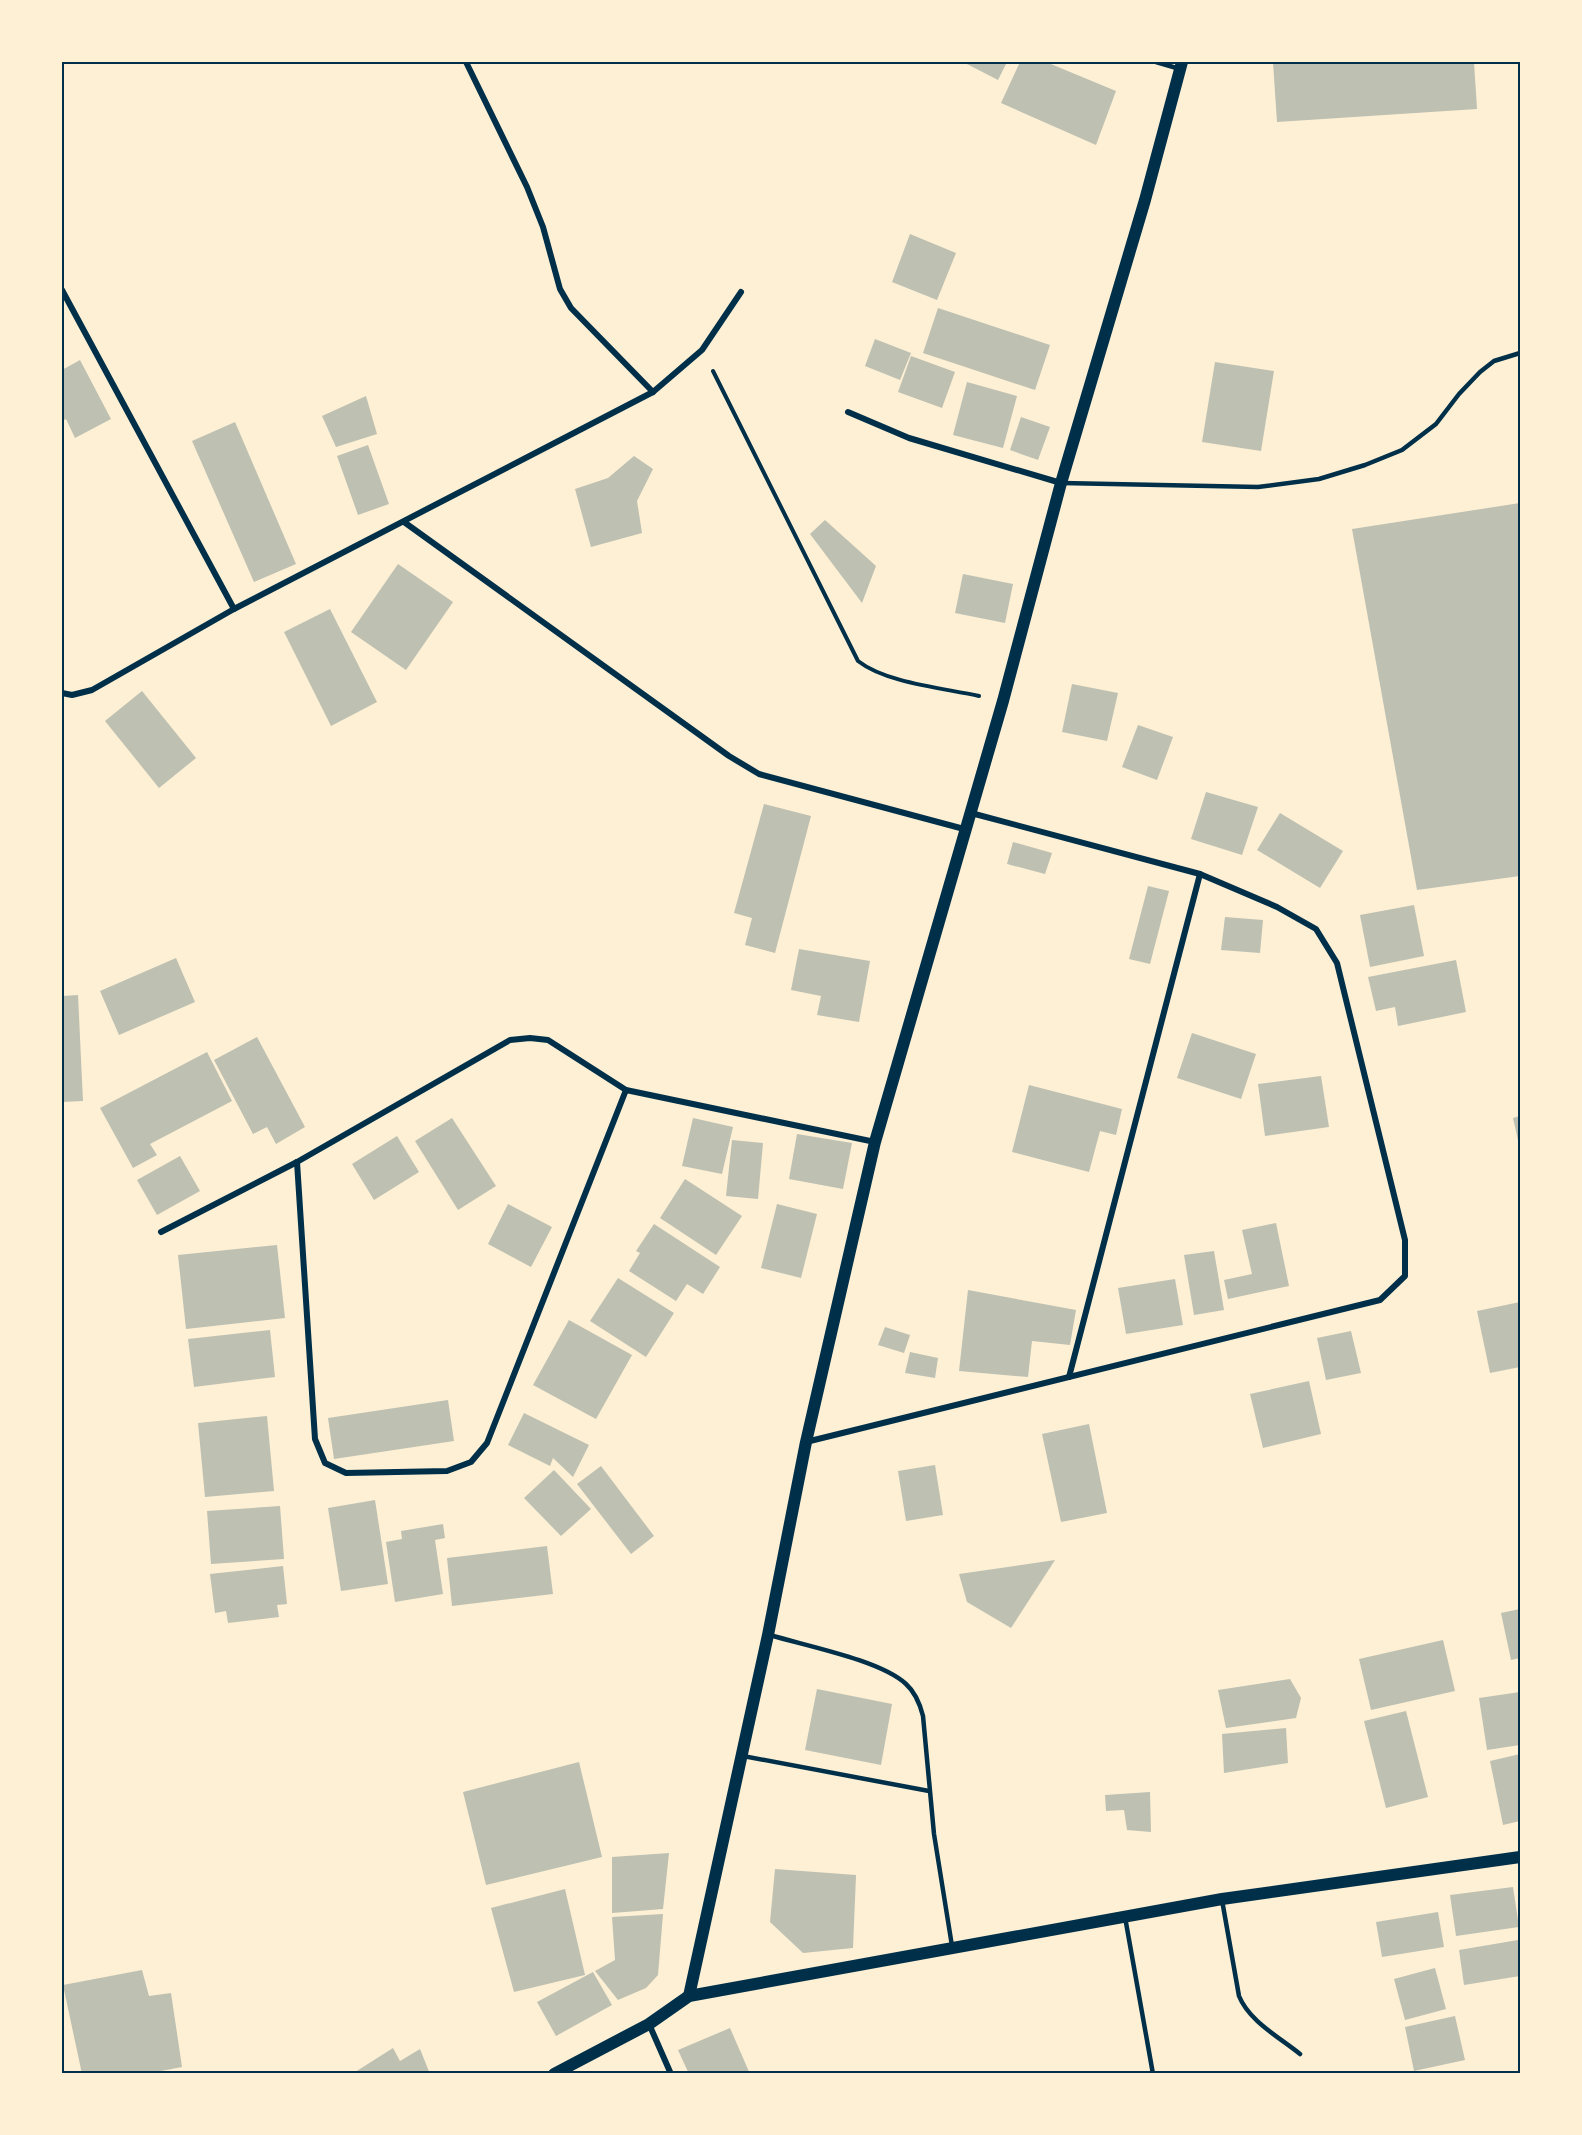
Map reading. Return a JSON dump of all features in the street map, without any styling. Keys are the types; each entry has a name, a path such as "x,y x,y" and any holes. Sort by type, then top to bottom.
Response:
{"main road":[{"path":"689,1996 768,1635 806,1442 875,1142 1003,701 1061,483 1145,200 1181,65"},
{"path":"554,2073 649,2024 689,1996 1222,1899 1521,1857"}],"street":[{"path":"466,62 527,187 543,227 560,289 571,309 652,392"},
{"path":"62,290 234,609"},
{"path":"62,693 72,695 92,690 234,609 652,392 702,350 741,292"},
{"path":"848,412 909,438 1061,483"},
{"path":"404,522 729,756 759,774 964,829"},
{"path":"806,1442 1380,1300 1405,1276 1405,1240 1337,963 1316,929 1277,907 1200,874 970,813"},
{"path":"1069,1377 1200,874"},
{"path":"161,1232 297,1162 510,1040 530,1038 548,1040 626,1090 875,1142"},
{"path":"297,1162 315,1439 325,1462 346,1473 447,1471 471,1462 487,1443 626,1090"},
{"path":"649,2024 671,2073"}],"lane":[{"path":"1156,62 1181,65"},
{"path":"1061,483 1258,487 1319,478 1365,465 1402,450 1436,424 1480,372 1494,362 1521,353"},
{"path":"768,1635 874,1665 906,1684 920,1703 934,1834 952,1949"},
{"path":"740,1756 929,1791"},
{"path":"1222,1899 1243,2007 1258,2022 1300,2054"},
{"path":"1125,1917 1153,2073"}],"path":[{"path":"702,350 858,661 884,676 1003,701"}],"building":[{"path":"963,62 1007,62 998,80"},
{"path":"1020,62 1046,62 1116,91 1096,145 1001,103"},
{"path":"1273,62 1474,62 1477,109 1277,122"},
{"path":"910,234 956,253 937,300 892,282"},
{"path":"938,308 1050,345 1035,390 923,353"},
{"path":"875,339 911,353 900,380 865,366"},
{"path":"911,356 955,372 942,408 898,392"},
{"path":"80,360 111,419 75,438 66,419 62,421 62,370"},
{"path":"1215,362 1274,371 1261,451 1202,442"},
{"path":"967,382 1017,396 1003,448 953,435"},
{"path":"366,396 377,434 336,447 322,416"},
{"path":"1021,417 1050,427 1038,460 1010,450"},
{"path":"235,422 296,564 254,582 192,441"},
{"path":"368,445 389,504 358,515 337,456"},
{"path":"634,456 653,469 637,501 642,533 591,547 575,489 608,478"},
{"path":"1520,503 1520,876 1417,890 1352,529"},
{"path":"825,520 876,566 862,603 810,534"},
{"path":"398,564 453,602 406,670 351,632"},
{"path":"963,574 1013,584 1005,623 955,613"},
{"path":"330,609 377,702 331,726 284,632"},
{"path":"1072,684 1118,693 1107,741 1062,732"},
{"path":"142,691 196,758 159,788 105,721"},
{"path":"1138,725 1173,737 1157,780 1122,767"},
{"path":"1206,792 1258,807 1242,855 1191,839"},
{"path":"764,804 811,816 775,953 745,945 752,918 734,913"},
{"path":"1280,813 1343,851 1320,888 1257,850"},
{"path":"1013,842 1052,853 1045,874 1007,864"},
{"path":"1148,886 1169,891 1150,964 1129,959"},
{"path":"1414,905 1424,956 1370,967 1360,915"},
{"path":"1225,917 1263,920 1260,953 1221,950"},
{"path":"799,949 870,961 859,1022 817,1015 821,996 791,990"},
{"path":"176,958 195,1002 119,1035 100,991"},
{"path":"1456,960 1466,1012 1398,1026 1395,1007 1376,1011 1368,977"},
{"path":"78,995 83,1101 62,1102 62,996"},
{"path":"1192,1033 1256,1054 1241,1099 1177,1078"},
{"path":"257,1037 305,1127 276,1144 267,1127 253,1134 214,1060"},
{"path":"207,1052 232,1101 150,1144 157,1155 133,1168 100,1108"},
{"path":"1321,1076 1329,1127 1265,1136 1258,1084"},
{"path":"1029,1085 1122,1109 1116,1135 1100,1131 1089,1172 1012,1152"},
{"path":"1520,1116 1520,1149 1513,1118"},
{"path":"452,1118 496,1186 458,1210 415,1141"},
{"path":"693,1118 733,1127 722,1174 682,1166"},
{"path":"797,1134 852,1143 843,1189 789,1179"},
{"path":"397,1136 419,1172 374,1200 352,1164"},
{"path":"732,1140 763,1143 758,1199 726,1196"},
{"path":"180,1156 200,1191 157,1215 137,1180"},
{"path":"685,1179 742,1216 716,1255 660,1218"},
{"path":"508,1204 552,1227 531,1267 488,1244"},
{"path":"777,1204 817,1214 801,1278 761,1268"},
{"path":"1276,1223 1289,1286 1228,1299 1224,1280 1252,1274 1242,1230"},
{"path":"654,1224 720,1267 703,1294 687,1284 676,1301 629,1271 640,1253 636,1251"},
{"path":"277,1245 285,1318 186,1329 178,1255"},
{"path":"1214,1251 1224,1310 1194,1315 1184,1255"},
{"path":"618,1278 674,1313 646,1357 590,1321"},
{"path":"1175,1279 1183,1325 1126,1334 1118,1288"},
{"path":"968,1290 1076,1310 1070,1345 1032,1341 1028,1377 959,1371"},
{"path":"1520,1302 1520,1367 1490,1373 1477,1311"},
{"path":"569,1320 632,1355 596,1419 533,1385"},
{"path":"885,1327 910,1335 904,1353 878,1345"},
{"path":"270,1330 275,1377 194,1387 188,1339"},
{"path":"1351,1331 1361,1373 1326,1380 1317,1338"},
{"path":"910,1352 938,1358 935,1378 905,1373"},
{"path":"1309,1381 1321,1434 1263,1448 1250,1394"},
{"path":"448,1400 454,1441 334,1459 328,1418"},
{"path":"524,1413 589,1445 573,1477 553,1458 550,1466 508,1445"},
{"path":"267,1416 274,1491 205,1497 198,1423"},
{"path":"1089,1424 1107,1513 1061,1522 1042,1434"},
{"path":"935,1465 943,1515 906,1521 898,1471"},
{"path":"601,1466 654,1536 631,1554 577,1484"},
{"path":"554,1470 591,1509 561,1536 524,1498"},
{"path":"375,1500 388,1584 341,1591 328,1508"},
{"path":"280,1506 284,1559 211,1564 207,1511"},
{"path":"443,1524 445,1538 435,1540 443,1594 395,1602 386,1542 402,1539 401,1531"},
{"path":"547,1546 553,1594 452,1606 447,1558"},
{"path":"1055,1560 1011,1628 967,1602 959,1574"},
{"path":"283,1566 287,1604 277,1605 279,1617 228,1623 226,1611 215,1613 210,1574"},
{"path":"1520,1609 1520,1658 1511,1660 1501,1613"},
{"path":"1443,1640 1455,1691 1371,1710 1359,1659"},
{"path":"1290,1679 1301,1698 1296,1718 1226,1728 1218,1690"},
{"path":"817,1689 892,1704 881,1765 805,1750"},
{"path":"1520,1692 1520,1745 1487,1750 1479,1698"},
{"path":"1406,1711 1428,1797 1386,1808 1364,1721"},
{"path":"1286,1728 1288,1763 1224,1773 1222,1734"},
{"path":"1520,1754 1520,1821 1503,1825 1490,1761"},
{"path":"579,1762 602,1857 486,1885 463,1792"},
{"path":"1150,1792 1151,1832 1127,1830 1124,1810 1106,1811 1105,1795"},
{"path":"669,1853 663,1909 612,1913 612,1857"},
{"path":"775,1869 856,1875 853,1948 803,1953 770,1922"},
{"path":"1513,1887 1519,1927 1456,1936 1450,1895"},
{"path":"565,1889 585,1975 514,1992 491,1908"},
{"path":"1438,1912 1444,1947 1382,1957 1376,1922"},
{"path":"663,1914 658,1975 646,1988 618,2000 595,1971 615,1960 612,1917"},
{"path":"1518,1940 1520,1976 1464,1985 1459,1950"},
{"path":"1435,1968 1446,2009 1405,2020 1394,1979"},
{"path":"142,1970 149,1996 171,1993 182,2067 145,2074 82,2074 63,1985"},
{"path":"593,1972 612,2005 556,2036 537,2002"},
{"path":"1455,2016 1465,2060 1414,2071 1405,2027"},
{"path":"730,2028 750,2074 689,2074 678,2050"},
{"path":"393,2048 400,2061 420,2049 430,2074 352,2074"}]}
